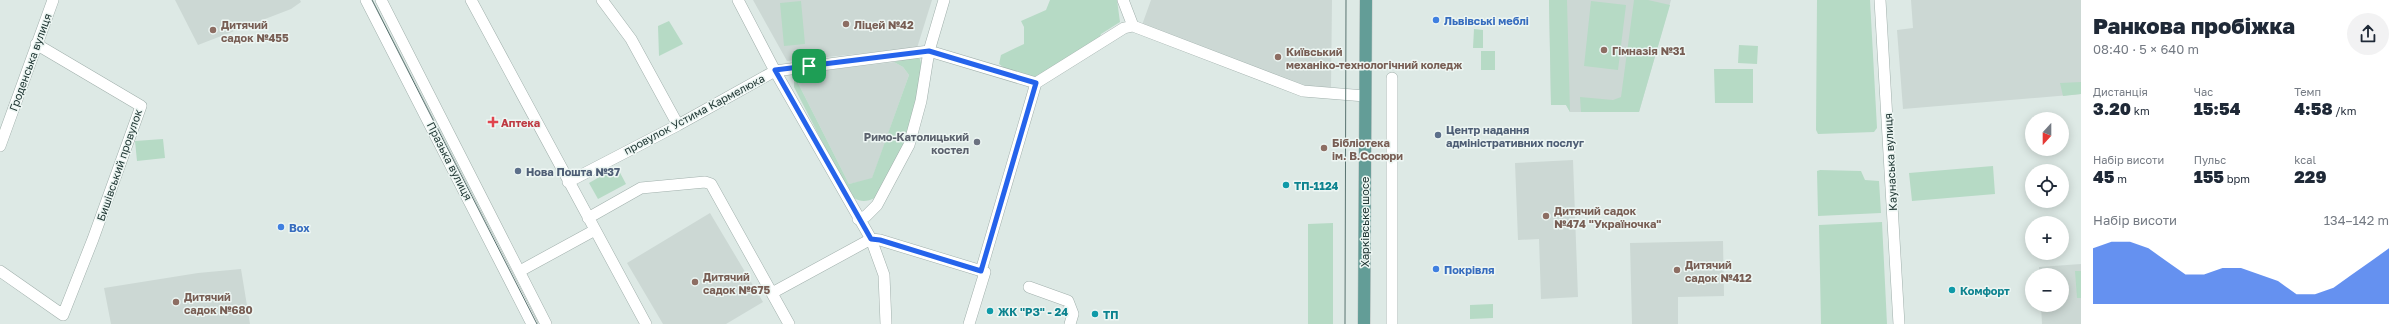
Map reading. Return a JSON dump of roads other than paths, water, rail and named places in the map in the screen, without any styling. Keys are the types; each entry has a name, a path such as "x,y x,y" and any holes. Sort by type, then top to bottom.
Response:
{"main road":[{"name":"Харківське шосе","path":"1364,324 1366,0"}],"street":[{"name":"Гроденська вулиця","path":"0,146 53,0"},
{"name":"Празька вулиця","path":"366,0 532,324"},
{"name":"Празька вулиця","path":"381,0 520,270 546,324"},
{"path":"470,0 646,324"},
{"path":"602,0 631,40 678,125"},
{"path":"738,0 775,70 858,219 871,239 881,263 884,276 886,324"},
{"path":"858,219 866,216 877,205 909,145 921,101 929,51 944,0"},
{"path":"1123,0 1132,26"},
{"name":"Каунаська вулиця","path":"1880,0 1899,324"},
{"path":"969,324 1036,83 1124,28 1132,26 1303,91 1365,96"},
{"name":"Бишівський провулок","path":"0,272 63,315 93,239 141,106 36,44"},
{"name":"провулок Устима Кармелюка","path":"568,182 678,125 775,70 929,51 1036,83"},
{"path":"1392,78 1392,324"},
{"path":"588,218 641,188 705,182 711,184 789,324"},
{"path":"520,270 595,230"},
{"path":"772,294 871,239 880,240 983,271"},
{"path":"1029,287 1068,301 1073,314 1070,324"}],"tram line":[{"path":"372,0 537,324"},
{"path":"1345,324 1346,0"}],"place":[{"name":"Львівські меблі","path":"1436,20"},
{"name":"Ліцей №42","path":"846,24"},
{"name":"Дитячий садок №455","path":"213,30"},
{"name":"Гімназія №31","path":"1604,50"},
{"name":"Київський механіко-технологічний коледж","path":"1278,57"},
{"name":"Аптека","path":"493,122"},
{"name":"Центр надання адміністративних послуг","path":"1438,135"},
{"name":"Римо-Католицький костел","path":"977,142"},
{"name":"Бібліотека ім. В.Сосюри","path":"1324,148"},
{"name":"Нова Пошта №37","path":"518,171"},
{"name":"ТП-1124","path":"1286,185"},
{"name":"Дитячий садок №474 \"Україночка\"","path":"1546,216"},
{"name":"Box","path":"281,227"},
{"name":"Покрівля","path":"1436,269"},
{"name":"Дитячий садок №412","path":"1677,270"},
{"name":"Дитячий садок №675","path":"695,282"},
{"name":"Комфорт","path":"1952,290"},
{"name":"Дитячий садок №680","path":"176,302"},
{"name":"ЖК \"РЗ\" - 24","path":"990,311"},
{"name":"ТП","path":"1095,314"}]}
